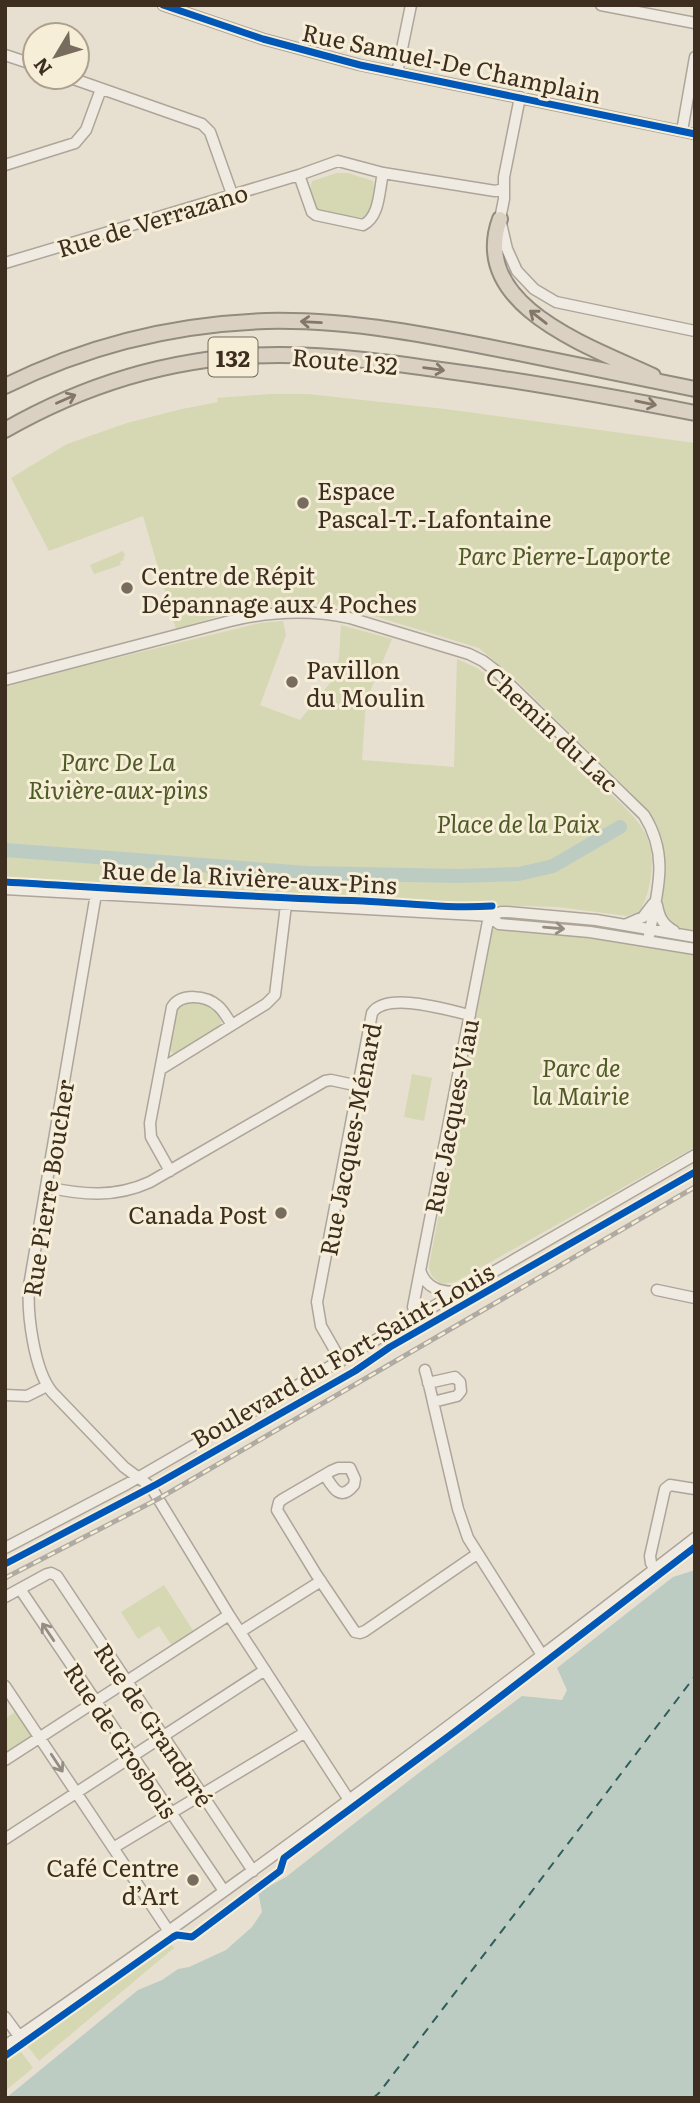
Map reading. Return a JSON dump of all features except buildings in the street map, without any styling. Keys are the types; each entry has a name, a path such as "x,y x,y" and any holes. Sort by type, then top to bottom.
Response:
{"highway":[{"path":"500,219 495,234 495,252 509,287 526,307 544,322 571,338 674,385"},
{"name":"Route 132","path":"5,386 64,361 125,341 204,326 274,321 350,325 403,332 695,389"},
{"name":"Route 132","path":"5,430 57,403 130,376 207,360 276,355 354,359 474,374 597,393 695,413"}],"street":[{"name":"Rue Samuel-De Champlain","path":"163,5 263,39 397,73 695,134"},
{"path":"397,73 411,5"},
{"path":"601,5 695,23"},
{"path":"682,131 695,57"},
{"path":"91,86 202,124 210,132 232,194"},
{"path":"5,165 75,143 86,130 100,89"},
{"path":"520,97 504,177 500,219 507,249 520,275 540,293 563,303 695,331"},
{"name":"Rue de Verrazano","path":"5,263 338,162 383,173 495,191 504,189"},
{"path":"299,176 312,212 363,225 374,215 383,173"},
{"name":"Chemin du Lac","path":"5,680 230,621 290,611 351,618 475,657 496,671 644,815 660,853 660,873 648,941"},
{"name":"Rue de la Rivière-aux-Pins","path":"5,889 489,916 501,912 556,915 695,937"},
{"name":"Rue Pierre Boucher","path":"96,894 28,1298 29,1324 47,1386 124,1467 151,1488 229,1615 349,1800"},
{"path":"626,924 647,913 655,898"},
{"path":"655,898 663,923 681,934"},
{"path":"161,1069 266,1004 275,995 286,905"},
{"name":"Rue de la Rivière-aux-Pins","path":"489,916 499,924 590,932 695,949"},
{"name":"Rue Jacques-Viau","path":"418,1316 413,1307 489,916"},
{"path":"170,1171 154,1143 151,1130 170,1014 176,1001 186,997 210,1000 221,1009 232,1025"},
{"name":"Rue Jacques-Ménard","path":"341,1361 321,1326 317,1302 372,1013 376,1007 389,1003 421,1004 470,1015"},
{"path":"46,1187 108,1195 141,1186 325,1081 359,1086"},
{"name":"Boulevard du Fort-Saint-Louis","path":"5,1548 138,1478 695,1155"},
{"path":"420,1270 423,1279 440,1291 448,1293 463,1290"},
{"path":"657,1290 695,1298"},
{"path":"425,1370 457,1509 468,1538 542,1655"},
{"path":"428,1383 451,1377 460,1382 460,1394 433,1402"},
{"path":"5,1395 27,1396 47,1386"},
{"path":"325,1475 284,1499 277,1506 279,1517 355,1632 365,1631 477,1554"},
{"path":"655,1570 650,1556 665,1489 670,1485 695,1489"},
{"path":"5,2046 253,1871 695,1538"},
{"name":"Rue de Grandpré","path":"20,1589 47,1574 57,1576 253,1871"},
{"path":"240,1632 321,1581"},
{"path":"5,1597 20,1589"},
{"name":"Rue de Grosbois","path":"20,1589 224,1891"},
{"path":"5,1760 229,1615"},
{"path":"5,1839 265,1671"},
{"path":"5,1686 169,1930"},
{"path":"113,1848 304,1733"},
{"path":"5,2017 19,2036"}],"green space":[{"path":"337,173 348,173 373,181 370,213 364,218 320,212 315,206 311,193 312,181"},
{"name":"Parc Pierre-Laporte","path":"308,394 445,409 695,443 695,930 653,924 663,861 663,841 656,823 631,793 512,676 479,648 341,606 297,602 229,613 176,629 143,516 49,551 11,478 67,444 127,423 218,402 217,398"},
{"path":"123,551 125,556 120,562 121,565 94,574 90,565"},
{"path":"283,621 286,635 260,705 300,720 334,678 339,657 341,625 392,639 366,701 362,760 454,767 457,659 477,668 496,682 623,806 645,833 651,851 652,872 648,893 640,911 627,916 558,907 287,899 5,885 5,687 260,623"},
{"name":"Parc de la Mairie","path":"493,927 695,950 695,1147 455,1282 442,1284 433,1277 429,1266"},
{"path":"186,1001 203,1004 216,1012 221,1022 220,1027 177,1053 172,1053 169,1045 176,1009"},
{"path":"412,1074 432,1078 424,1121 404,1117"},
{"path":"164,1585 194,1632 172,1646 159,1626 138,1639 121,1612"},
{"path":"16,1711 32,1735 5,1753 5,1719"},
{"path":"169,1941 174,1948 39,2061 26,2044"},
{"path":"19,2049 33,2068 5,2091 5,2059"}],"shaded area":[{"path":"695,1570 695,2098 6,2098 138,1990 162,1980 178,1969 189,1967 226,1950 252,1927 262,1912 258,1892 286,1877 522,1696 562,1700 567,1690 557,1668 673,1577"}],"waterway":[{"path":"5,850 307,873 460,876 519,874 553,866 620,827"}],"ferry route":[{"path":"373,2098 695,1676"}],"railway":[{"path":"5,1578 158,1499 695,1187"}],"cycle path":[{"path":"163,5 263,39 360,65 695,134"},
{"path":"5,882 444,906 492,906"},
{"path":"5,1564 157,1484 695,1172"},
{"path":"5,2056 173,1937 192,1937 280,1871 284,1858 457,1730 695,1547"}],"place":[{"name":"Espace Pascal-T.-Lafontaine","path":"303,503"},
{"name":"Centre de Répit Dépannage aux 4 Poches","path":"127,588"},
{"name":"Pavillon du Moulin","path":"292,682"},
{"name":"Canada Post","path":"281,1213"},
{"name":"Café Centre d’Art","path":"193,1880"}],"park label":[{"name":"Parc De La Rivière-aux-pins","path":"118,774"},
{"name":"Place de la Paix","path":"518,822"}]}
